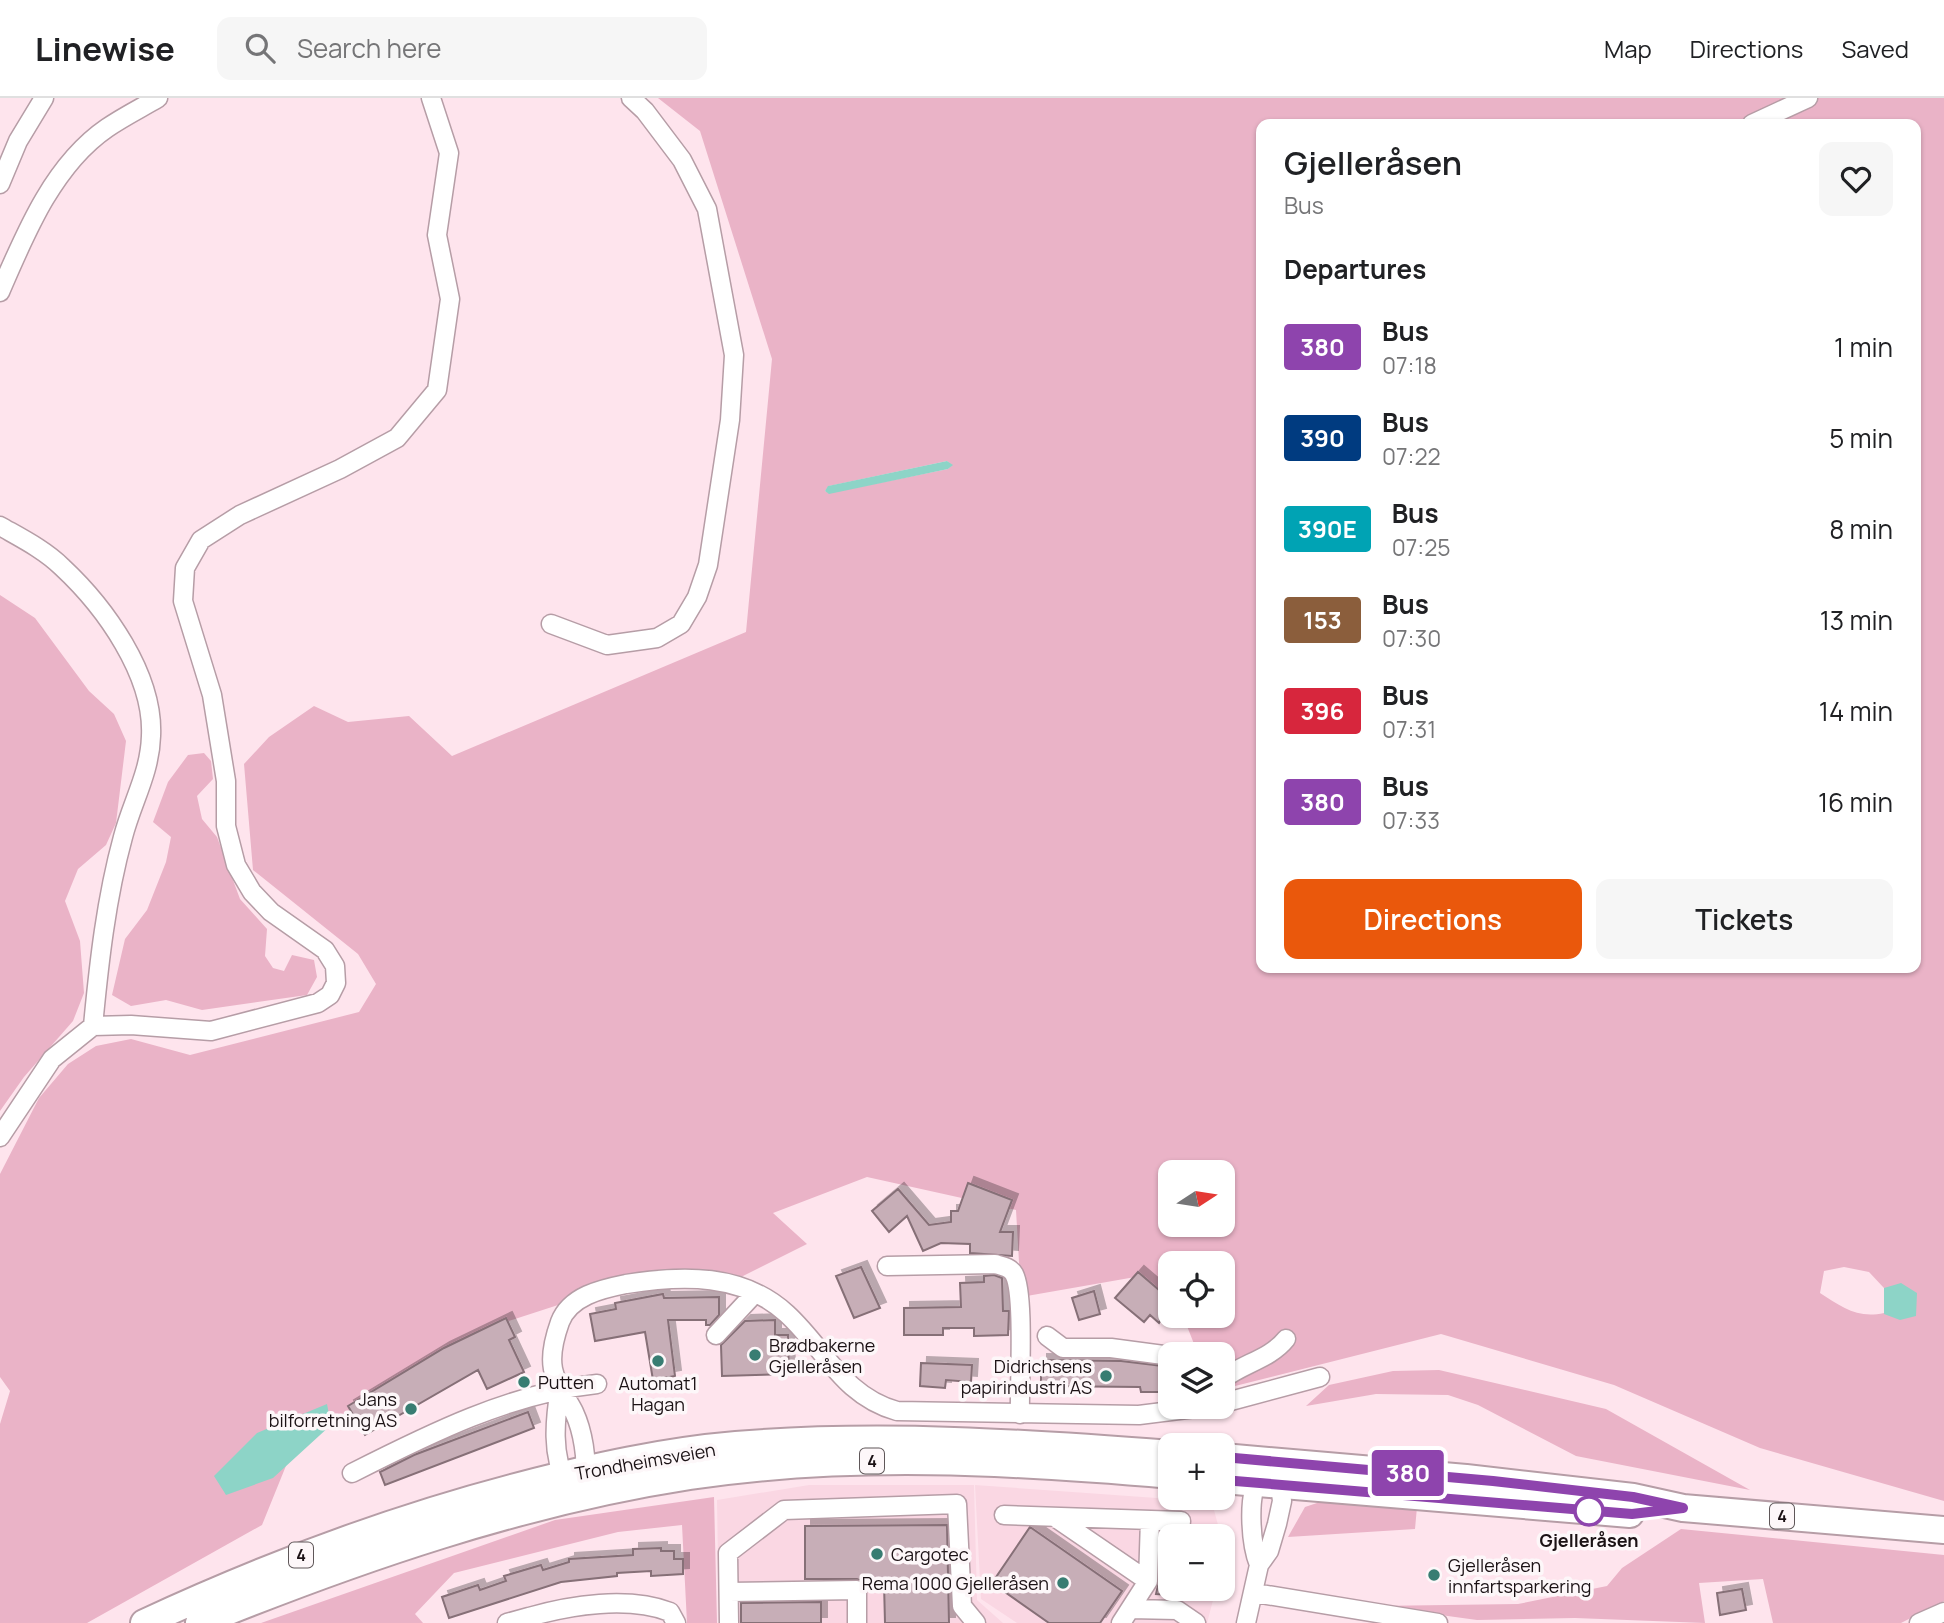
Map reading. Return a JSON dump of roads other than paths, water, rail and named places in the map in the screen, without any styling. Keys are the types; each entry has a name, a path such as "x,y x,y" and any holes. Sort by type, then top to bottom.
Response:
{"highway":[{"name":"Trondheimsveien","path":"144,1623 260,1571 354,1534 463,1500 650,1456 734,1445 830,1440 994,1442 1158,1453"},
{"name":"4","path":"1235,1460 1278,1473 1633,1497 1683,1508 1944,1530"},
{"name":"Trondheimsveien","path":"199,1623 399,1549 576,1499 692,1476 839,1462 993,1462 1158,1474"},
{"name":"4","path":"1235,1481 1255,1482 1278,1473"}],"street":[{"path":"0,184 18,141 44,98"},
{"path":"0,292 20,245 60,175 105,129 158,98"},
{"path":"0,1138 52,1059 93,1026 131,1025 211,1031 318,1003 330,995 336,983 335,966 325,950 271,912 252,892 236,865 226,826 226,781 212,695 183,601 185,568 201,540 240,515 340,469 397,438 437,390 450,299 437,235 449,153 431,98"},
{"path":"551,624 607,645 657,638 681,624 697,597 708,565 730,420 734,355 707,209 682,160 645,111 631,98"},
{"path":"1763,119 1808,98"},
{"path":"0,526 61,566 110,620 147,692 151,734 147,771 123,836 100,949 93,1026"},
{"path":"887,1266 995,1264 1011,1270 1018,1297 1020,1414"},
{"path":"576,1499 575,1414 560,1388 553,1368 555,1337 567,1311 588,1295 610,1287 689,1278 725,1281 755,1293 789,1315 827,1363 852,1388 884,1407 897,1410 1020,1414 1139,1415 1158,1413"},
{"path":"716,1335 755,1293"},
{"path":"1047,1336 1063,1348 1111,1348 1158,1354"},
{"path":"1235,1371 1276,1352 1286,1339"},
{"path":"1235,1397 1320,1377"},
{"path":"352,1473 460,1423 560,1388 597,1384"},
{"path":"560,1388 556,1426 574,1472"},
{"path":"1246,1623 1255,1593 1259,1565 1269,1552 1277,1524 1278,1473"},
{"path":"1255,1482 1252,1548 1259,1565"},
{"path":"729,1623 729,1553 783,1510 957,1504 962,1606 976,1623"},
{"path":"1004,1515 1181,1521 1181,1524"},
{"path":"1055,1517 1148,1581"},
{"path":"1125,1616 1148,1581 1150,1520"},
{"path":"729,1592 857,1590 857,1623"},
{"path":"1255,1593 1438,1623"},
{"path":"1125,1616 1177,1603 1196,1623"},
{"path":"507,1623 529,1620 561,1608 636,1604 670,1612 676,1623"},
{"path":"1919,1623 1944,1612"}],"place":[{"name":"Brødbakerne Gjelleråsen","path":"755,1355"},
{"name":"Automat1 Hagan","path":"658,1361"},
{"name":"Didrichsens papirindustri AS","path":"1106,1376"},
{"name":"Putten","path":"524,1382"},
{"name":"Jans bilforretning AS","path":"411,1409"},
{"name":"Gjelleråsen","path":"1589,1511"},
{"name":"Cargotec","path":"877,1554"},
{"name":"Gjelleråsen innfartsparkering","path":"1434,1575"},
{"name":"Rema 1000 Gjelleråsen","path":"1063,1583"}]}
